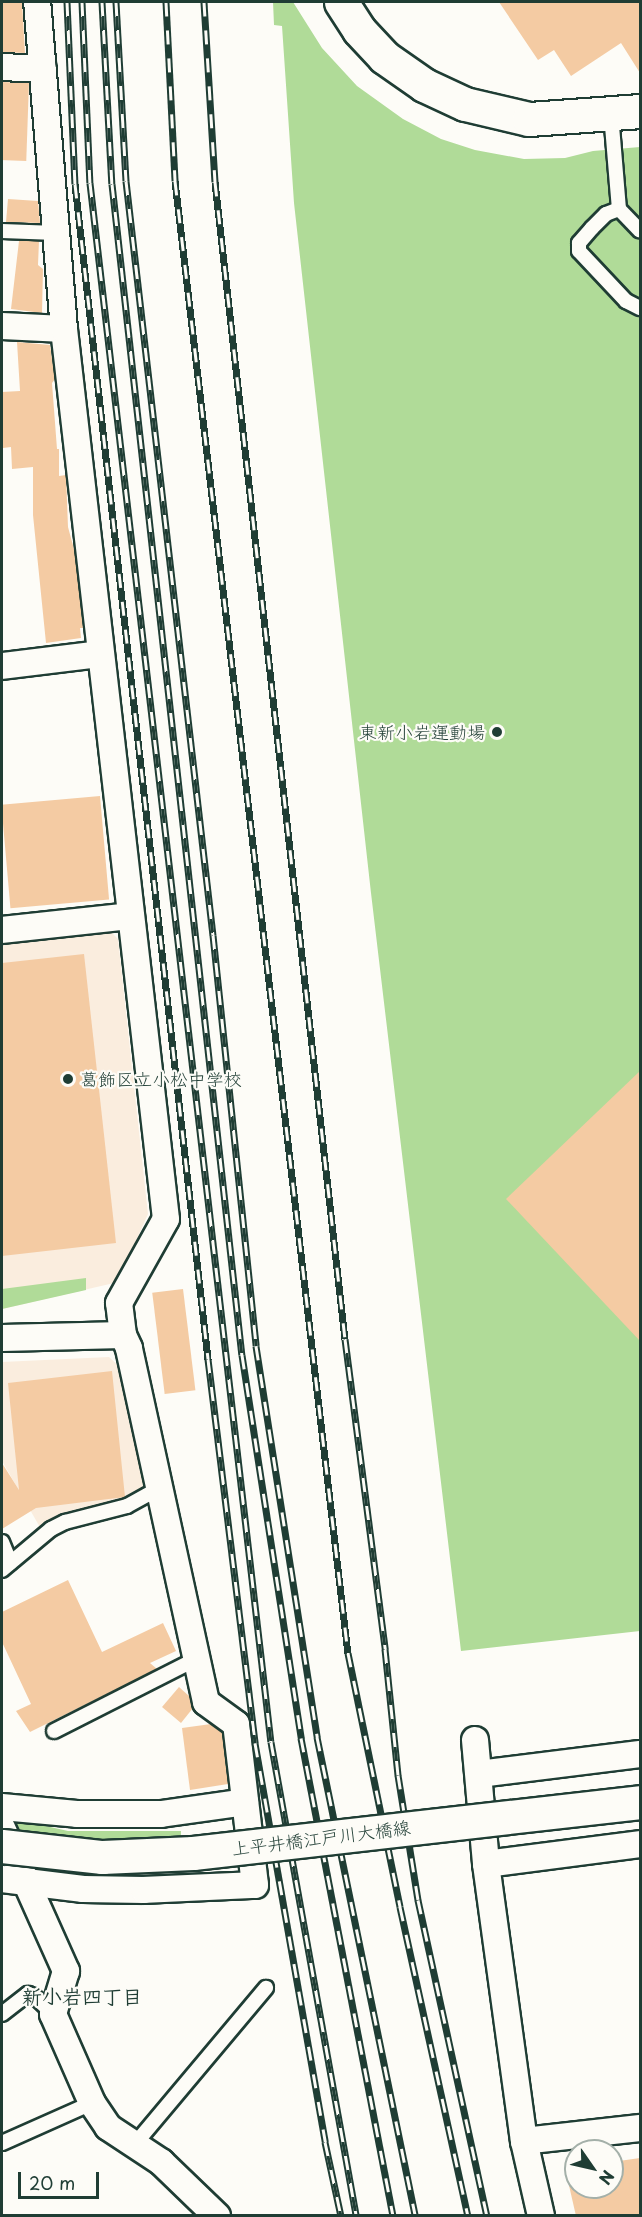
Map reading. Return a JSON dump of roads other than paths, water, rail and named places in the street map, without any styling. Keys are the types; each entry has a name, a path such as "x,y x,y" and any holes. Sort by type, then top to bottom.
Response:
{"street":[{"path":"14,1881 144,1890 255,1885 236,1724 206,1702 129,1348 123,1335 119,1303 166,1219 64,329 37,2"},
{"path":"341,2 372,46 401,70 444,96 488,111 529,119 626,113"},
{"path":"2,67 43,69"},
{"path":"2,326 64,329"},
{"path":"2,666 100,654"},
{"path":"2,930 130,916"},
{"path":"2,1338 123,1335"},
{"path":"475,1740 486,1864 524,2141 541,2216"},
{"path":"479,1774 640,1754"},
{"path":"2,1807 77,1814 161,1814 245,1802"},
{"name":"上平井橋江戸川大橋線","path":"2,1846 102,1857 193,1853 640,1802"},
{"path":"2,1828 14,1881 66,1971 53,2014 92,2103 108,2127 161,2162 218,2216"},
{"path":"486,1864 640,1844"},
{"path":"524,2141 640,2128"}],"lane":[{"path":"626,113 619,209 640,231"},
{"path":"619,209 606,214 592,228 579,243 579,251 626,301 640,308"},
{"path":"2,231 56,233"},
{"path":"2,1542 6,1566 51,1529 65,1522 127,1506 160,1488"},
{"path":"54,1731 196,1659"},
{"path":"135,2144 266,1988"},
{"path":"2,2014 28,1994 34,1996 53,2014"},
{"path":"2,2143 92,2103"}],"railway":[{"path":"67,2 75,184 208,1359 255,1743 325,2142 341,2216"},
{"path":"82,2 90,183 271,1742 356,2216"},
{"path":"102,2 112,184 242,1355 301,1738 393,2216"},
{"path":"116,2 126,181 213,935 256,1346 317,1737 415,2216"},
{"path":"166,2 175,181 348,1653 400,1907 468,2216"},
{"path":"204,2 215,182 345,1339 385,1649 398,1775 418,1900 487,2216"}],"place":[{"name":"東新小岩運動場","path":"497,732"},
{"name":"葛飾区立小松中学校","path":"68,1079"}],"district":[{"name":"新小岩四丁目","path":"82,1996"}]}
